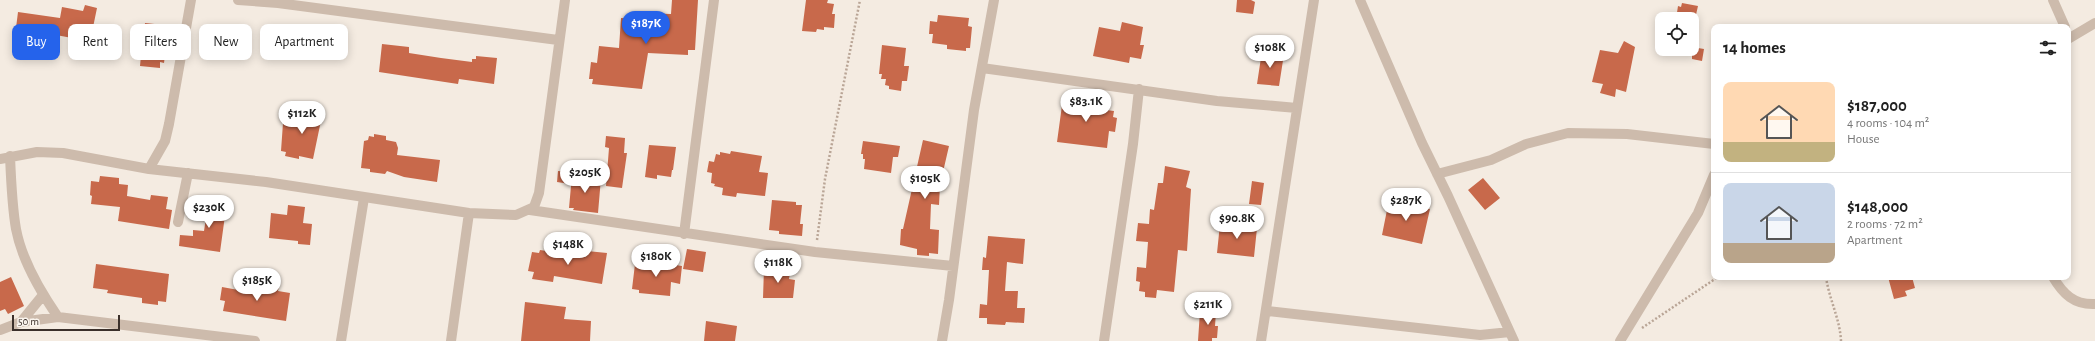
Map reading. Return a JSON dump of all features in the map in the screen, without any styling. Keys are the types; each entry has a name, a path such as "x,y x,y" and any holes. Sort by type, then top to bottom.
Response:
{"street":[{"path":"149,169 165,141 191,0"},
{"path":"238,0 278,2 558,40"},
{"path":"58,317 43,295 22,249 16,230 5,158 37,152 63,153 149,169 266,182 469,213 516,214 530,210 536,205 539,193 558,40 565,0"},
{"path":"684,234 714,0"},
{"path":"942,341 974,110 994,0"},
{"path":"1261,341 1267,311 1314,0"},
{"path":"1267,311 1480,335 1512,337 1437,174 1360,0"},
{"path":"2053,0 2064,24"},
{"path":"2071,36 2095,23"},
{"path":"982,68 1218,101 1297,108"},
{"path":"1104,341 1132,144 1138,89"},
{"path":"1437,174 1492,160 1526,144 1568,133 1627,134 1711,144"},
{"path":"178,222 188,173"},
{"path":"1622,338 1698,213 1711,182"},
{"path":"341,341 364,198"},
{"path":"530,210 684,234 815,252 953,266"},
{"path":"451,341 469,213"},
{"path":"2055,280 2062,291 2073,301 2095,304"},
{"path":"21,322 43,295"},
{"path":"0,330 21,322 58,317 255,341"}],"path":[{"path":"815,252 825,179 860,0"},
{"path":"1622,338 1653,322 1714,280"},
{"path":"1827,280 1839,323 1841,341"}],"building":[{"path":"672,0 698,0 695,50 688,50 688,55 648,53 642,89 592,84 593,79 589,79 591,62 597,63 599,46 619,48 621,18 637,19 637,13 671,14"},
{"path":"806,0 828,0 827,3 834,4 832,14 835,14 834,28 824,27 824,30 817,29 816,32 802,31"},
{"path":"1237,0 1251,0 1255,2 1253,14 1236,12"},
{"path":"1682,3 1698,6 1697,12 1677,12 1678,6 1681,7"},
{"path":"85,5 97,8 94,24 68,24 68,37 60,36 60,24 16,24 18,12 60,18 62,7 83,11"},
{"path":"938,15 969,18 968,26 972,27 970,48 966,48 966,51 947,49 947,45 932,43 933,34 929,34 930,21 937,22"},
{"path":"1122,22 1143,27 1140,45 1144,45 1141,59 1130,57 1129,63 1093,56 1099,27 1120,31"},
{"path":"1624,41 1635,47 1626,92 1616,89 1615,97 1600,93 1603,84 1592,82 1600,50 1618,53"},
{"path":"382,44 409,47 409,53 472,62 472,59 476,59 476,56 497,58 494,84 459,79 458,84 379,72"},
{"path":"882,45 906,48 904,66 909,66 907,81 902,81 901,91 889,89 889,86 885,85 886,79 881,79 882,74 879,74"},
{"path":"1699,48 1704,49 1702,61 1692,59 1692,56 1699,56"},
{"path":"1262,51 1284,54 1279,86 1257,84"},
{"path":"141,60 164,60 164,63 160,62 160,68 140,66"},
{"path":"1063,98 1107,103 1106,110 1114,111 1113,117 1117,118 1115,132 1109,131 1107,148 1057,142"},
{"path":"301,107 323,111 313,159 299,156 299,159 285,156 286,152 281,151 283,123 298,126"},
{"path":"374,134 386,136 386,140 396,142 398,148 397,155 440,160 437,182 404,177 387,171 385,174 370,172 370,169 361,168 364,141 368,140 369,136 374,137"},
{"path":"606,136 625,138 624,153 627,153 622,188 606,186 609,148 605,147"},
{"path":"923,140 949,146 940,185 939,205 931,204 930,229 939,230 938,254 929,253 929,256 917,255 917,249 900,245 901,229 903,229"},
{"path":"863,141 900,146 898,157 893,157 891,173 864,169 865,159 863,159 863,154 861,154"},
{"path":"649,145 676,147 671,177 657,175 657,179 645,177"},
{"path":"731,151 762,156 759,172 768,173 765,196 737,193 736,197 722,195 723,188 714,186 715,184 711,183 712,173 707,172 709,161 714,162 716,154 720,155 720,152 730,154"},
{"path":"1165,166 1190,171 1186,187 1191,189 1187,251 1178,250 1174,292 1157,290 1156,298 1145,297 1145,292 1139,291 1140,282 1136,281 1137,267 1146,268 1148,242 1136,241 1138,223 1149,224 1150,209 1154,210 1158,183 1163,183"},
{"path":"558,171 571,172 570,184 557,182"},
{"path":"572,175 601,178 598,213 573,210 574,208 569,208"},
{"path":"100,176 119,178 119,184 128,185 127,196 150,200 151,195 168,197 166,209 172,210 169,229 118,221 120,207 91,204 91,181 99,182"},
{"path":"1483,178 1500,198 1485,210 1468,190"},
{"path":"1252,181 1264,183 1261,205 1249,204"},
{"path":"209,199 227,201 220,252 179,246 180,235 193,236 193,230 204,231"},
{"path":"772,200 796,202 796,205 802,205 800,224 803,224 802,236 779,234 779,231 769,230"},
{"path":"1389,200 1430,209 1422,244 1382,235"},
{"path":"288,205 305,207 303,223 312,224 310,245 298,244 298,241 269,238 271,213 287,215"},
{"path":"1220,224 1257,228 1254,257 1217,253"},
{"path":"988,236 1025,239 1023,264 1007,262 1005,291 1018,291 1017,308 1025,308 1024,323 1006,322 1005,325 987,324 987,318 979,318 980,304 987,305 989,270 982,270 983,257 986,258"},
{"path":"687,249 706,252 703,272 683,269"},
{"path":"540,250 586,257 587,251 607,253 602,284 554,276 553,282 532,279 534,272 528,271 532,252 539,253"},
{"path":"642,260 682,266 680,284 671,282 670,296 639,293 639,290 632,289 635,264 641,265"},
{"path":"96,264 169,274 166,302 158,301 158,305 142,303 142,298 107,293 108,290 93,288"},
{"path":"764,268 790,272 789,279 795,280 793,298 763,298"},
{"path":"11,277 24,306 8,314 5,309 0,311 0,282"},
{"path":"1889,280 1913,280 1915,288 1905,291 1907,296 1894,299"},
{"path":"262,283 279,285 278,291 290,293 286,321 223,311 225,301 220,300 222,287 260,294"},
{"path":"525,302 566,307 564,319 591,321 590,341 521,341"},
{"path":"1200,311 1216,312 1215,326 1218,326 1217,338 1212,338 1212,341 1198,341"},
{"path":"706,321 737,326 735,341 704,341"}]}
